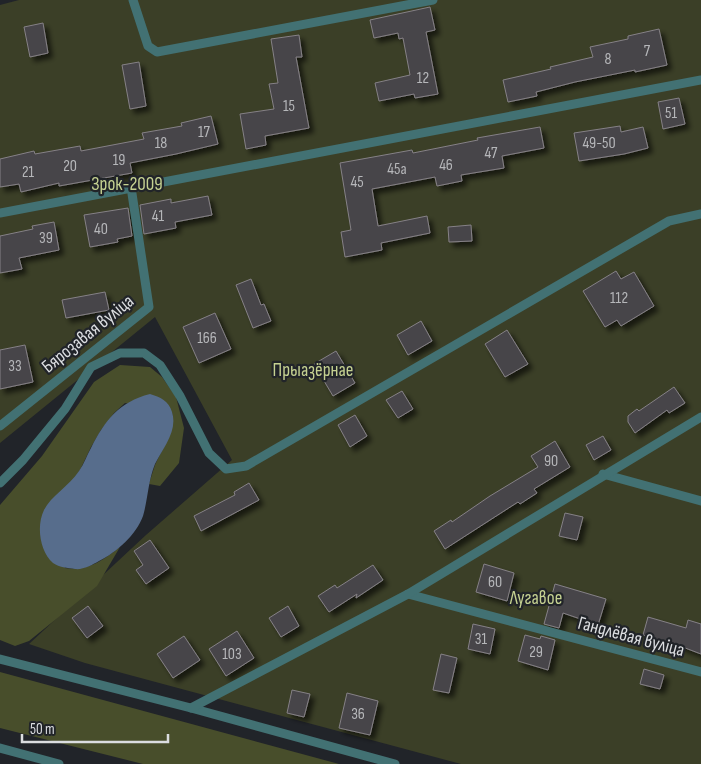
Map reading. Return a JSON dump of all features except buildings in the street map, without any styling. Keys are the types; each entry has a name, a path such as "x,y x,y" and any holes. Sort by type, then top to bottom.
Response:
{"lane":[{"path":"134,0 148,46 157,52 433,0"},
{"path":"0,212 701,80"},
{"name":"Бярозавая вуліца","path":"0,426 149,307 131,187"},
{"path":"0,483 23,460 65,409 92,367 120,353 144,353 160,365 180,396 210,453 226,469 246,466 669,221 701,214"},
{"path":"191,708 408,594 701,417"},
{"path":"604,474 701,501"},
{"name":"Гандлёвая вуліца","path":"408,594 701,672"},
{"path":"0,658 395,764"},
{"path":"0,748 59,764"}],"green space":[{"path":"19,0 701,0 701,764 461,764 85,663 29,644 146,535 232,460 155,317 0,443 0,5"},
{"path":"120,365 150,367 162,377 176,397 184,428 179,463 160,486 149,484 155,465 170,434 172,412 125,403 114,413 101,430 72,483 50,502 65,568 81,568 94,564 120,547 97,586 29,641 15,646 0,640 0,505 42,456 94,382"},
{"path":"0,672 339,764 143,764 0,728"}],"water":[{"path":"150,394 161,398 169,405 172,412 173,426 169,439 155,464 149,483 145,510 136,530 119,548 90,566 78,569 63,567 53,563 42,546 40,523 44,510 79,471 96,438 114,414 121,407 139,397"}],"park label":[{"name":"Зрок-2009","path":"127,184"},
{"name":"Прыазёрнае","path":"313,370"},
{"name":"Лугавое","path":"536,598"}]}
